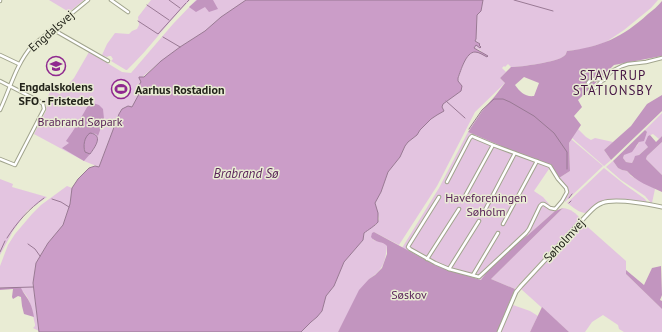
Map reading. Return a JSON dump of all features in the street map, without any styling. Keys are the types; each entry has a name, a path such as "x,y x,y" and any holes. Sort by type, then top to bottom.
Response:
{"street":[{"name":"Engdalsvej","path":"0,110 19,64 27,51 88,0"},
{"path":"111,0 128,12"},
{"path":"52,29 108,61"},
{"path":"0,55 19,64"},
{"path":"604,80 593,79 589,81 588,85 591,88 594,88 604,80 612,71 619,69 622,66 662,58"},
{"path":"0,81 39,101 44,106 43,111 16,165 0,159"},
{"path":"439,197 408,247 427,259 449,269 479,277 526,233 542,204 555,209 567,192 566,188 558,179 552,168 474,136 472,136 447,182"},
{"path":"465,196 493,145"},
{"path":"485,210 515,153"},
{"path":"503,224 537,161"},
{"name":"Søholmvej","path":"499,332 520,286 595,207 609,201 662,207"},
{"path":"427,259 459,209"},
{"path":"449,269 478,221"},
{"path":"473,275 498,233"}],"green space":[{"path":"49,0 84,0 69,12"},
{"path":"151,0 190,0 126,70 111,61 113,59 111,56 107,57 102,55 107,44 115,33 129,34 137,29 139,25 138,17"},
{"name":"Brabrand Søpark","path":"196,0 246,0 221,17 205,31 161,61 140,79 141,82 136,89 138,90 139,94 132,107 128,106 122,109 119,114 99,167 84,161 34,134 46,111 47,104 45,102 50,92 54,91 60,94 74,78 89,52 122,72 131,73 173,24"},
{"path":"197,0 213,0 218,9 209,12 205,7 196,12 189,7"},
{"path":"483,0 658,0 651,8 624,30 606,42 584,49 567,51 565,55 560,58 547,62 516,67 511,67 508,64 505,67 504,66 502,68 506,72 500,78 505,83 475,112 437,186 399,245 374,232 373,240 385,243 387,246 384,262 380,269 369,279 338,332 301,332 322,311 326,296 334,286 344,262 363,240 364,233 376,225 379,219 375,203 381,192 388,172 400,157 405,146 431,119 442,112 443,104 461,91 458,78 462,65 467,57 474,52 479,52 486,57 480,50 474,48 476,45 480,44 475,41 477,15 481,11"},
{"path":"662,1 662,56 614,65 578,100 582,107 574,116 581,125 569,143 570,171 559,178 551,166 468,132 482,111 505,83 500,78 511,67 547,62 565,56 567,51 590,47 611,40 630,29","holes":["524,77 539,83 534,96 523,94 515,85"]},
{"path":"662,95 662,111 611,160 604,150 631,126 647,104"},
{"path":"90,102 99,105 103,109 104,119 98,136 92,133 85,140 84,151 90,154 84,161 62,148 69,143 66,141"},
{"path":"662,113 662,136 659,139 653,134 648,136 648,147 634,159 632,163 626,162 623,158 624,155 637,146 647,133 645,130"},
{"path":"578,129 591,140 595,138 613,142 604,150 611,160 604,166 572,138"},
{"path":"645,130 647,132 644,141 639,142 632,152 624,155 623,158 626,162 632,163 635,156 639,155 648,147 645,143 648,136 650,135 656,142 662,136 662,142 647,156 646,159 662,175 662,192 639,181 627,171 618,168 613,161"},
{"name":"Haveforeningen Søholm","path":"468,132 551,166 534,191 543,197 555,211 519,241 486,273 482,280 435,265 402,248 439,188"},
{"path":"571,139 603,166 565,202 564,199 567,193 567,188 559,178 570,171 569,143"},
{"path":"662,142 662,175 646,159 647,156"},
{"path":"613,161 618,168 627,171 631,176 655,189 652,203 606,167"},
{"path":"604,168 647,202 614,199 602,201 586,213 578,211 567,203"},
{"path":"0,179 13,184 12,187 47,197 27,211 13,231 0,255"},
{"path":"67,186 72,188 70,204 63,225 48,243 36,263 33,283 39,331 33,328 35,324 32,308 25,294 21,290 14,287 0,288 0,266 8,245 15,234 41,205"},
{"path":"563,208 573,212 580,219 515,289 491,279"},
{"name":"Søskov","path":"563,208 491,279 515,289 497,332 338,332 359,290 382,268 387,254 387,246 373,239 371,237 372,233 374,232 435,265 481,280 486,273 519,241 555,211"},
{"path":"582,222 626,261 626,274 662,309 662,332 624,332 619,329 618,325 603,315 592,322 585,332 569,332 521,289"},
{"path":"661,266 662,295 660,300 662,301 662,309 626,274 626,270 644,285 652,268"},
{"path":"0,288 21,288 28,299 34,317 24,314 21,297 18,296 13,299 12,297 13,289 0,290"},
{"path":"513,305 530,311 538,316 530,332 501,332"},
{"path":"542,307 569,332 530,332"}],"water":[{"name":"Brabrand Sø","path":"246,0 483,0 481,11 477,15 475,41 480,44 479,45 481,47 480,48 476,45 474,48 488,56 487,57 475,52 466,58 458,78 458,81 462,86 461,91 443,104 442,107 444,111 431,119 405,146 400,157 388,172 381,192 375,203 378,213 378,222 364,233 363,240 344,262 334,286 326,296 322,311 301,332 39,332 33,283 36,263 48,243 63,225 70,204 72,188 78,179 89,168 95,166 99,167 119,114 122,109 128,106 132,107 139,94 139,90 136,89 141,82 139,77 144,77 161,61 205,31 221,17"},
{"path":"90,133 97,136 97,142 90,154 85,152 84,142"}],"waterway":[{"path":"169,0 180,8"},
{"path":"514,0 553,11"},
{"path":"138,21 158,34 186,3"},
{"path":"147,5 169,20"},
{"path":"163,37 180,47"},
{"path":"469,129 482,110 494,99 503,99 534,116 554,133 567,152 567,169"},
{"path":"446,101 465,118"},
{"path":"569,198 572,194"},
{"path":"7,238 24,216 44,198"},
{"path":"52,199 69,207"},
{"path":"0,252 5,241"},
{"path":"28,244 35,249 40,256"},
{"path":"0,288 33,287"}],"place":[{"name":"Engdalskolens SFO - Fristedet","path":"56,66"},
{"name":"Aarhus Rostadion","path":"121,89"}],"district":[{"name":"STAVTRUP STATIONSBY","path":"613,82"}]}
